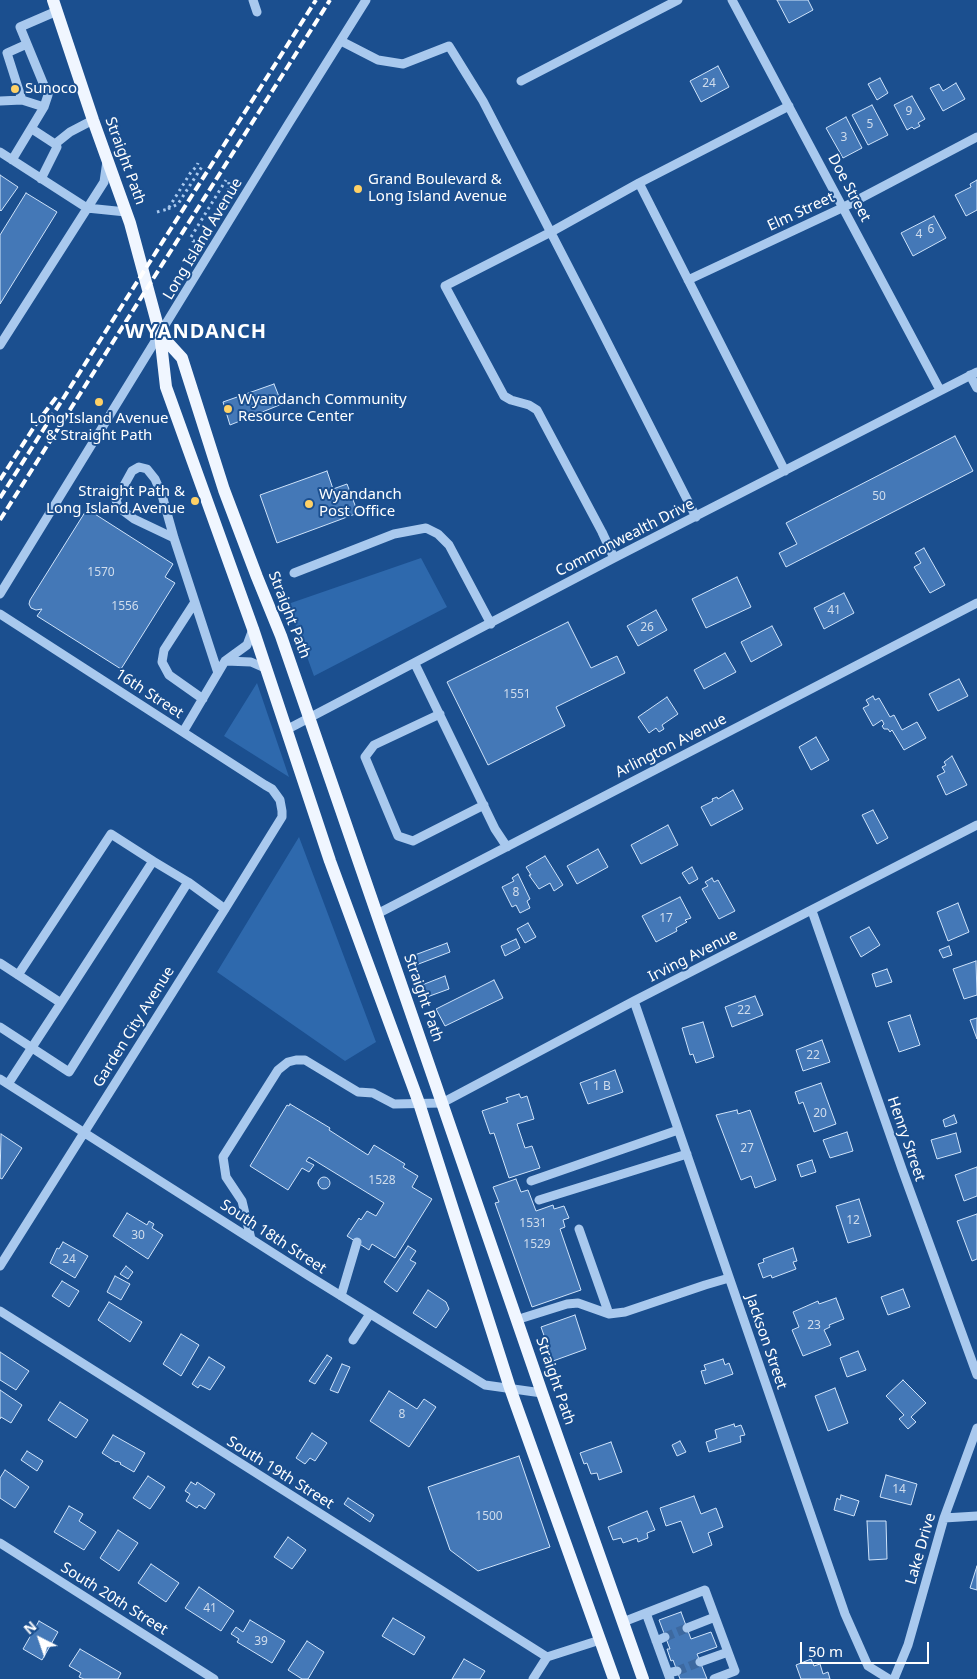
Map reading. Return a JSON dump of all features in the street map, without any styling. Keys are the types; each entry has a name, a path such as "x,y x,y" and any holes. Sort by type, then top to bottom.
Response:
{"main road":[{"name":"Straight Path","path":"55,6 126,212 160,334 166,387 253,629 330,862 419,1103 510,1388 614,1679"},
{"name":"Straight Path","path":"160,334 182,358 224,490 281,636 516,1320 643,1679"}],"street":[{"path":"253,0 257,12"},
{"name":"Long Island Avenue","path":"0,594 366,0"},
{"path":"520,81 678,0"},
{"name":"Doe Street","path":"732,0 940,390"},
{"path":"12,160 28,132 32,129 48,95 20,26 55,6"},
{"path":"341,40 378,60 402,64 449,46 483,101 696,517"},
{"path":"22,100 4,56 27,44"},
{"path":"0,101 22,100 44,107"},
{"path":"614,558 537,410 504,396 445,286 789,106"},
{"path":"55,144 70,132 93,120"},
{"path":"32,129 55,144 57,148 41,179"},
{"name":"Elm Street","path":"688,280 844,207 977,137"},
{"path":"0,152 87,208 126,212"},
{"path":"0,346 104,182 107,159"},
{"path":"639,183 785,471"},
{"path":"973,374 977,388"},
{"name":"Commonwealth Drive","path":"286,730 614,558 973,374"},
{"path":"174,538 134,519 118,507 116,500 132,472 139,468 147,469 155,479 162,495 174,538 218,672"},
{"path":"294,573 394,534 426,528 438,534 449,545 491,624"},
{"path":"195,602 164,650 162,662 169,675 203,699"},
{"name":"Arlington Avenue","path":"377,914 977,603"},
{"name":"16th Street","path":"0,614 272,789 280,800"},
{"path":"183,732 225,661 247,645 253,629"},
{"path":"225,661 251,662 266,669"},
{"path":"415,664 495,829 506,847"},
{"path":"440,714 374,745 365,757 398,836 413,841 484,805"},
{"name":"Garden City Avenue","path":"0,1266 282,816 280,800"},
{"name":"Irving Avenue","path":"251,1239 242,1202 226,1177 223,1157 278,1070 288,1062 305,1060 358,1092 373,1093 394,1104 442,1103 634,1001 977,825"},
{"path":"18,975 111,834 188,882 225,909"},
{"path":"4,1081 32,1048 153,861"},
{"path":"0,1027 69,1072 188,882"},
{"name":"Henry Street","path":"812,911 902,1169 977,1375"},
{"path":"0,963 62,1003"},
{"name":"Jackson Street","path":"634,1001 845,1614 868,1666 889,1679"},
{"name":"South 18th Street","path":"4,1081 341,1296 485,1385 542,1393"},
{"path":"530,1181 678,1130"},
{"path":"539,1200 686,1154"},
{"path":"579,1229 609,1314"},
{"path":"341,1296 357,1242"},
{"path":"516,1320 567,1304 578,1303 609,1314 625,1312 705,1284 729,1278"},
{"name":"South 19th Street","path":"0,1311 547,1656"},
{"path":"353,1340 370,1314"},
{"name":"Lake Drive","path":"894,1679 908,1645 944,1518 977,1428"},
{"path":"944,1518 977,1516"},
{"name":"South 20th Street","path":"0,1543 214,1679"},
{"path":"623,1622 705,1590 735,1671 714,1679"},
{"path":"646,1613 669,1676 677,1671"},
{"path":"687,1628 715,1617"},
{"path":"656,1641 665,1637"},
{"path":"533,1679 547,1656 600,1640"},
{"path":"700,1662 728,1652"}],"path":[{"path":"168,209 198,162"},
{"path":"157,212 178,204 203,165"},
{"path":"195,241 190,237 228,181 228,191"}],"shaded area":[{"path":"421,558 447,607 314,676 288,604"},
{"path":"257,683 289,777 224,736"},
{"path":"299,837 376,1042 345,1061 217,972"}],"building":[{"path":"777,0 808,0 813,10 789,23"},
{"path":"718,66 729,87 701,102 690,81"},
{"path":"880,78 888,93 877,100 868,84"},
{"path":"956,83 965,99 943,111 930,88 939,84 943,91"},
{"path":"912,96 925,119 918,123 920,126 907,130 894,105"},
{"path":"872,105 888,135 868,145 852,115"},
{"path":"846,117 862,148 843,158 826,128"},
{"path":"0,175 18,187 1,211 0,210"},
{"path":"977,180 977,210 966,216 955,195 971,187 970,184"},
{"path":"26,193 57,212 0,304 0,235"},
{"path":"934,216 946,238 913,256 901,233"},
{"path":"274,384 282,404 230,425 223,402"},
{"path":"955,436 973,471 786,567 779,553 797,544 786,523"},
{"name":"Wyandanch Post Office","path":"327,471 333,489 347,484 358,513 277,543 260,495"},
{"path":"87,509 173,564 165,577 175,583 121,669 37,616 42,609 36,610 31,608 29,604"},
{"path":"924,548 945,585 930,593 914,567 921,563 915,553"},
{"path":"737,577 751,607 706,628 692,599"},
{"path":"844,593 854,613 824,629 814,608"},
{"path":"656,610 667,630 638,646 627,626"},
{"path":"568,622 591,668 617,656 625,673 556,707 565,726 488,765 447,682"},
{"path":"772,626 782,645 751,662 741,642"},
{"path":"725,653 736,672 704,689 694,670"},
{"path":"959,679 968,696 938,711 929,694"},
{"path":"873,696 875,700 879,698 890,717 894,715 902,730 917,722 926,738 904,750 892,730 890,732 888,729 884,729 882,720 873,726 863,708 869,705 866,700"},
{"path":"667,697 678,714 662,725 664,729 659,732 656,728 649,733 638,717"},
{"path":"816,737 829,760 811,770 799,747"},
{"path":"952,756 967,785 946,795 937,776 945,772 942,767 946,765 944,762"},
{"path":"733,790 743,809 711,826 701,807 713,801 712,799 717,797 718,799"},
{"path":"873,810 888,838 877,844 862,815"},
{"path":"668,825 678,845 641,864 631,845"},
{"path":"598,849 608,867 577,884 567,866"},
{"path":"545,856 563,885 554,891 550,883 539,889 526,867"},
{"path":"692,867 698,879 689,884 682,873"},
{"path":"518,874 530,899 527,901 530,908 520,913 516,905 512,907 502,887 514,881 512,878"},
{"path":"712,878 714,882 718,880 735,911 719,919 702,889 708,886 705,882"},
{"path":"680,897 691,918 685,920 687,922 676,928 677,931 656,942 642,916"},
{"path":"958,903 969,932 948,941 937,912"},
{"path":"528,923 536,937 525,943 517,929"},
{"path":"869,927 880,945 861,957 850,937"},
{"path":"516,939 520,948 505,956 501,946"},
{"path":"447,943 450,952 416,965 412,956"},
{"path":"949,946 952,955 943,958 939,950"},
{"path":"976,961 977,995 964,999 953,969"},
{"path":"887,969 892,982 876,987 872,974"},
{"path":"445,976 449,989 427,997 422,985"},
{"path":"494,980 503,998 445,1026 436,1009"},
{"path":"755,996 763,1015 732,1027 725,1007"},
{"path":"910,1015 920,1045 899,1052 888,1022"},
{"path":"977,1018 977,1039 970,1020"},
{"path":"703,1022 714,1057 696,1063 693,1054 690,1055 682,1028"},
{"path":"822,1040 830,1062 803,1071 796,1050"},
{"path":"615,1070 623,1092 588,1104 580,1083"},
{"path":"821,1083 836,1124 814,1132 803,1102 799,1104 795,1092"},
{"path":"519,1094 521,1098 527,1096 534,1119 517,1124 525,1148 532,1146 540,1168 509,1178 494,1133 490,1134 482,1111 508,1102 506,1098"},
{"path":"290,1104 330,1128 329,1130 368,1155 374,1145 405,1164 403,1167 418,1176 412,1187 432,1199 395,1258 372,1244 369,1250 347,1236 359,1218 361,1220 367,1211 376,1216 384,1203 309,1157 306,1161 314,1165 309,1172 302,1168 288,1190 250,1166 287,1105 289,1106"},
{"path":"737,1110 738,1114 750,1110 776,1180 755,1188 751,1176 741,1180 716,1115"},
{"path":"954,1115 957,1123 945,1127 943,1120"},
{"path":"847,1132 853,1151 830,1158 823,1140"},
{"path":"956,1133 961,1152 937,1159 931,1140"},
{"path":"1,1134 22,1148 2,1179 0,1178"},
{"path":"812,1160 816,1172 801,1177 797,1165"},
{"path":"977,1167 977,1196 964,1201 955,1175"},
{"path":"326,1177 329,1178 329,1188 322,1189 319,1188 318,1181 319,1178"},
{"path":"516,1179 521,1192 528,1190 536,1211 553,1205 554,1209 564,1206 569,1218 563,1220 565,1227 560,1229 581,1290 532,1307 495,1203 499,1202 493,1187"},
{"path":"859,1199 871,1236 848,1243 836,1206"},
{"path":"127,1213 147,1225 149,1221 154,1224 152,1228 163,1235 148,1259 113,1236"},
{"path":"977,1214 977,1259 972,1261 957,1221"},
{"path":"63,1242 88,1256 75,1278 50,1263 57,1248 59,1249"},
{"path":"408,1246 416,1251 410,1260 416,1263 397,1292 384,1282"},
{"path":"793,1248 797,1261 793,1262 796,1269 772,1278 771,1275 763,1278 758,1264 764,1262 763,1259"},
{"path":"126,1266 133,1272 128,1279 120,1274"},
{"path":"115,1276 130,1284 121,1300 107,1292"},
{"path":"62,1281 79,1291 69,1307 52,1296"},
{"path":"903,1289 910,1307 888,1315 881,1297"},
{"path":"428,1290 446,1302 449,1309 436,1328 413,1313"},
{"path":"836,1298 844,1319 829,1325 830,1327 824,1330 831,1345 803,1356 792,1330 799,1327 793,1312 818,1301 819,1304"},
{"path":"109,1302 142,1322 130,1342 98,1320"},
{"path":"575,1315 586,1349 553,1361 541,1327"},
{"path":"181,1334 199,1345 181,1376 163,1364"},
{"path":"858,1351 866,1370 847,1377 840,1358"},
{"path":"0,1352 29,1371 16,1390 0,1380"},
{"path":"327,1355 332,1358 315,1384 309,1381"},
{"path":"209,1357 225,1367 210,1390 200,1385 198,1388 192,1384"},
{"path":"723,1359 725,1365 729,1363 733,1374 705,1384 701,1371 706,1370 704,1365"},
{"path":"342,1364 350,1367 338,1393 330,1390"},
{"path":"903,1380 926,1403 911,1417 916,1422 908,1429 899,1419 904,1415 886,1396"},
{"path":"835,1388 848,1423 828,1431 815,1396"},
{"path":"0,1390 22,1405 11,1423 1,1417 0,1419"},
{"path":"389,1391 417,1409 424,1399 436,1407 409,1447 370,1421"},
{"path":"60,1402 88,1420 76,1438 48,1420"},
{"path":"734,1424 735,1427 741,1425 745,1435 740,1436 741,1442 709,1452 706,1442 717,1438 715,1430"},
{"path":"312,1433 327,1443 315,1461 310,1458 305,1464 296,1458"},
{"path":"113,1435 145,1453 134,1472 102,1453"},
{"path":"680,1441 686,1452 677,1456 672,1445"},
{"path":"611,1442 622,1472 599,1480 597,1473 591,1474 587,1463 584,1464 580,1453"},
{"path":"27,1451 43,1461 37,1471 21,1460"},
{"path":"519,1456 550,1547 478,1571 450,1550 428,1487"},
{"path":"5,1470 29,1487 15,1508 0,1498 0,1478"},
{"path":"886,1475 917,1484 911,1505 880,1497"},
{"path":"148,1476 165,1487 150,1509 133,1498"},
{"path":"191,1482 196,1485 197,1482 215,1494 205,1509 199,1505 197,1508 186,1501 190,1494 185,1491"},
{"path":"841,1495 859,1501 854,1516 834,1510 837,1498 840,1500"},
{"path":"694,1496 701,1514 716,1508 723,1527 708,1533 712,1545 693,1553 681,1521 666,1526 660,1508"},
{"path":"348,1498 374,1515 370,1522 344,1504"},
{"path":"69,1506 83,1514 79,1521 96,1532 84,1550 54,1532"},
{"path":"647,1511 655,1530 647,1533 648,1538 638,1542 637,1538 623,1543 621,1538 613,1540 608,1527"},
{"path":"867,1521 886,1521 887,1559 869,1560"},
{"path":"118,1530 138,1543 119,1571 100,1558"},
{"path":"288,1537 306,1550 292,1569 274,1557"},
{"path":"151,1564 179,1583 166,1602 138,1583"},
{"path":"977,1566 977,1590 970,1588"},
{"path":"199,1587 234,1611 221,1631 185,1608"},
{"path":"681,1612 691,1639 711,1632 717,1647 697,1654 707,1679 680,1679 673,1660 671,1661 667,1649 670,1649 659,1620"},
{"path":"393,1618 425,1637 414,1655 382,1636"},
{"path":"250,1620 285,1641 272,1663 237,1642 239,1639 231,1634 236,1627 243,1632"},
{"path":"39,1621 58,1632 42,1660 23,1649"},
{"path":"307,1641 324,1652 308,1679 302,1679 288,1670"},
{"path":"80,1649 121,1673 118,1679 84,1679 79,1677 81,1673 69,1666"},
{"path":"464,1659 485,1671 480,1679 452,1679"},
{"path":"811,1659 814,1666 820,1664 823,1674 828,1672 830,1679 801,1679 796,1665"}],"tunnel":[{"path":"665,1637 687,1628"},
{"path":"677,1671 700,1662"}],"railway":[{"path":"0,498 316,0"},
{"path":"0,520 330,0"},
{"path":"0,480 36,424 58,395"}],"place":[{"name":"Sunoco","path":"15,89"},
{"name":"Grand Boulevard & Long Island Avenue","path":"358,189"},
{"name":"Long Island Avenue & Straight Path","path":"99,402"},
{"name":"Wyandanch Community Resource Center","path":"228,409"},
{"name":"Straight Path & Long Island Avenue","path":"195,501"},
{"name":"Wyandanch Post Office","path":"309,504"}],"district":[{"name":"WYANDANCH","path":"196,332"}]}
